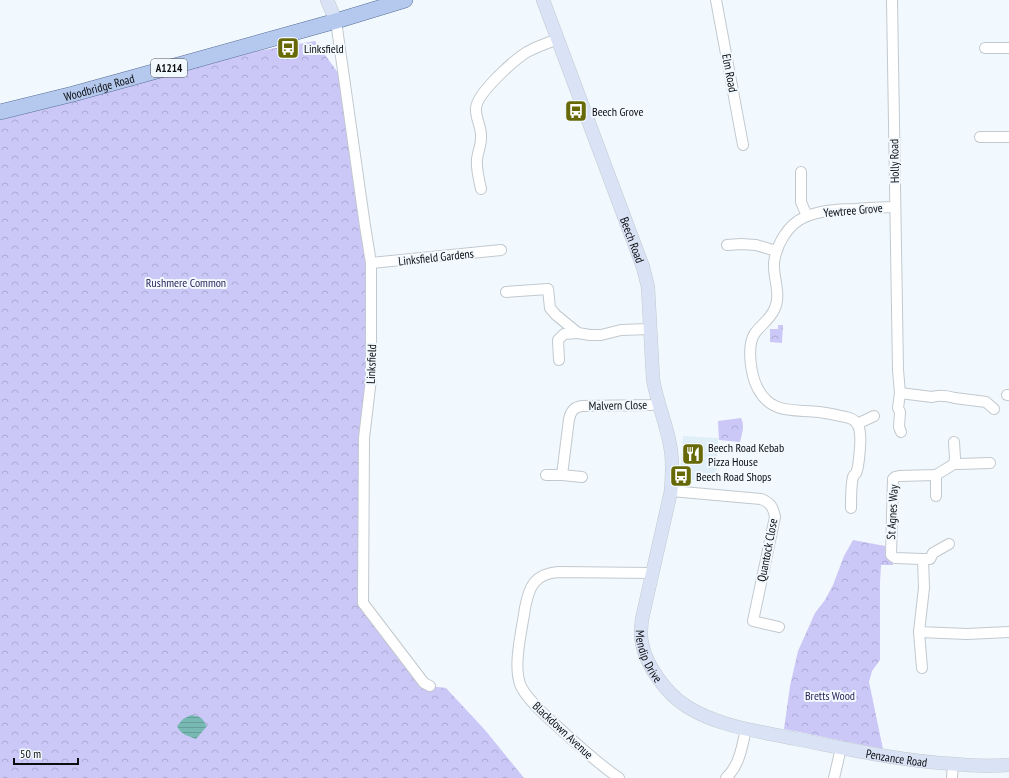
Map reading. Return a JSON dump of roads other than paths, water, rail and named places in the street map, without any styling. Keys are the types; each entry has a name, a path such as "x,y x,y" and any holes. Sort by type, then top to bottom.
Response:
{"main road":[{"name":"Woodbridge Road","path":"0,112 73,94 336,21 405,0"}],"street":[{"path":"327,0 336,21"},
{"name":"Beech Road","path":"543,0 643,267 648,287 653,379 671,451 671,491"},
{"name":"Elm Road","path":"716,0 743,145"},
{"name":"Holly Road","path":"892,0 898,370 900,393 898,408 900,412 899,427 901,432"},
{"name":"Linksfield","path":"336,21 364,226 371,263 371,379 364,438 363,603 424,683 430,686"},
{"path":"482,189 477,161 481,134 477,116 477,104 487,88 508,66 527,52 558,39"},
{"path":"985,48 1009,48"},
{"path":"980,137 1009,137"},
{"path":"801,172 801,202 807,216"},
{"name":"Yewtree Grove","path":"857,424 850,417 819,412 790,411 782,409 766,400 759,391 752,376 751,342 756,332 772,315 776,306 778,296 774,269 776,250 786,233 794,225 803,217 827,210 895,206"},
{"path":"726,245 756,245 776,250"},
{"name":"Linksfield Gardens","path":"371,263 501,250"},
{"path":"506,292 548,289 550,308 556,315 578,333"},
{"path":"559,360 558,340 564,334 578,333 590,335 621,330 650,328"},
{"path":"900,393 932,397 952,397 986,402 994,409"},
{"name":"Malvern Close","path":"562,474 569,419 571,413 578,406 651,406 659,404"},
{"path":"851,508 853,476 857,472 859,452 860,433 857,424 874,416"},
{"path":"954,442 954,464"},
{"name":"St Agnes Way","path":"923,559 895,558 891,555 893,479 899,476 936,475 954,464 990,463"},
{"path":"546,475 562,474 582,477"},
{"path":"936,475 936,496"},
{"name":"Mendip Drive","path":"671,491 641,629 644,650 654,672 667,689 685,706 699,713 746,729 785,737"},
{"name":"Quantock Close","path":"671,491 761,499 769,502 775,517 753,621 780,627"},
{"path":"922,668 919,632 924,588 923,559 930,559 933,553 948,544"},
{"name":"Blackdown Avenue","path":"619,778 539,710 520,686 517,661 528,595 532,583 540,577 549,573 558,572 653,573"},
{"path":"919,632 967,634 1009,632"},
{"path":"726,778 733,771 738,761 746,729"},
{"name":"Penzance Road","path":"785,737 919,761 976,766 1009,765"},
{"path":"834,778 841,748"},
{"path":"952,778 953,764"}],"place":[{"name":"Linksfield","path":"288,48"},
{"name":"Beech Grove","path":"576,111"},
{"name":"Beech Road Kebab Pizza House","path":"693,454"},
{"name":"Beech Road Shops","path":"681,476"}],"park label":[{"name":"Rushmere Common","path":"186,282"},
{"name":"Bretts Wood","path":"830,695"}]}
